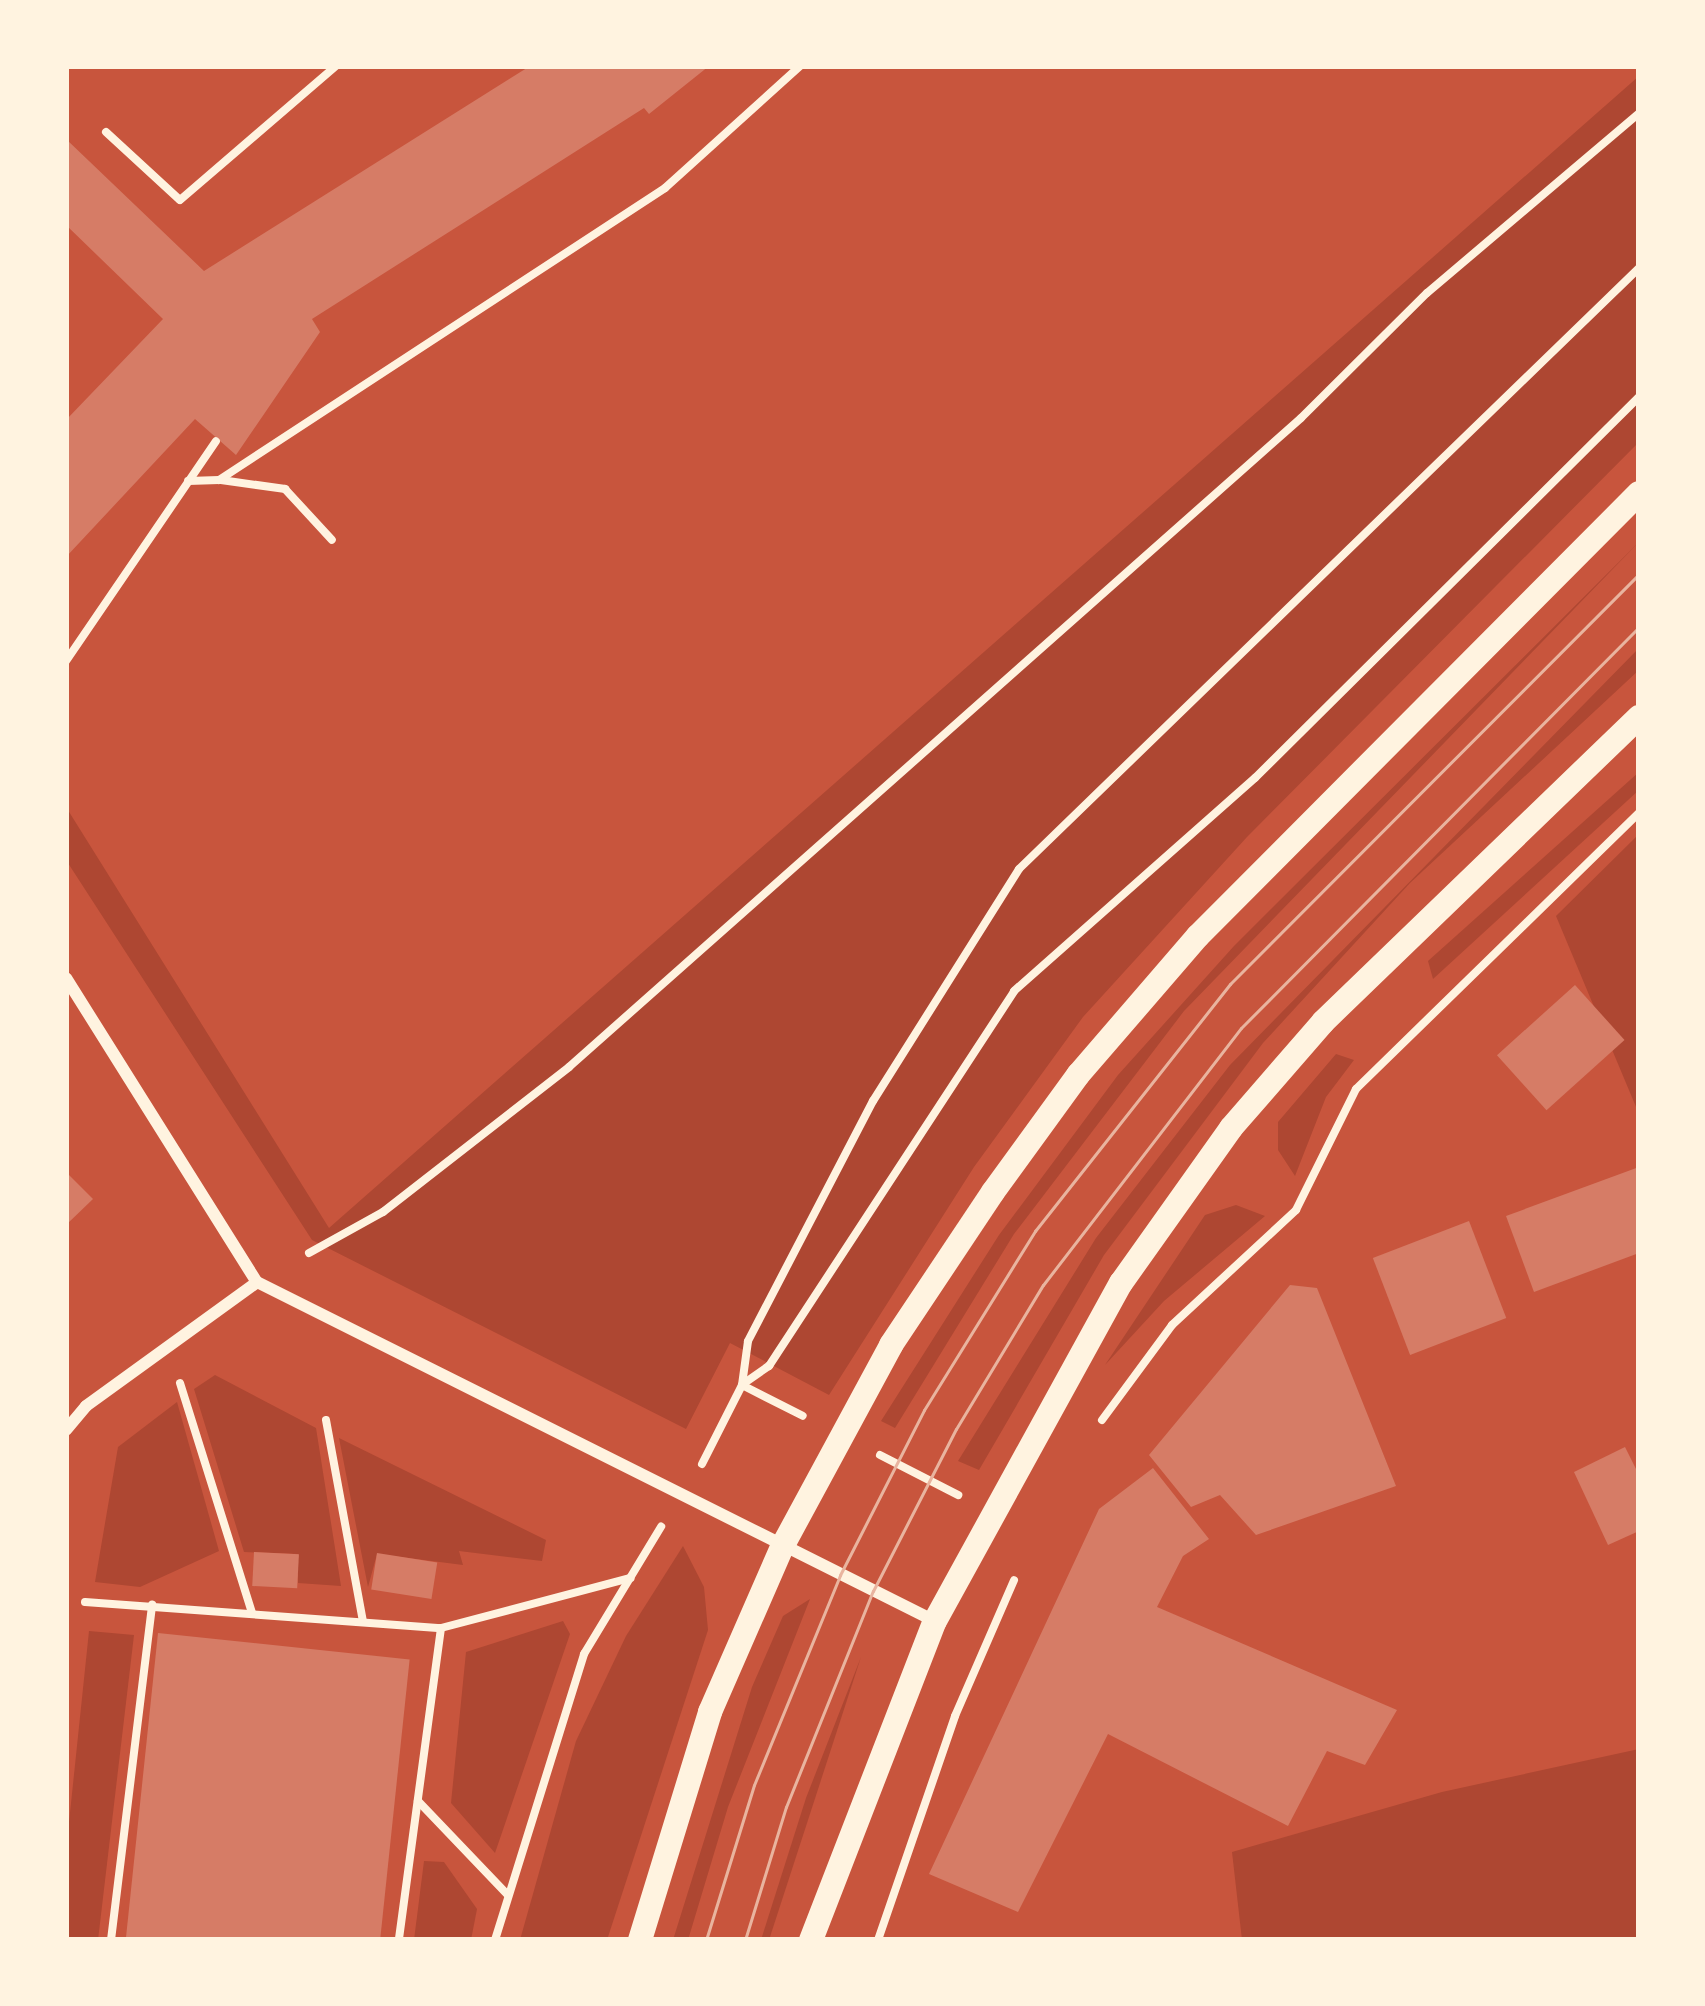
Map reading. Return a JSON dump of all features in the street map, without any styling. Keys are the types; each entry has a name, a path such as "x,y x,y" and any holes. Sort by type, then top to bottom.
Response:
{"main road":[{"path":"640,1940 710,1712 782,1547 915,1307 1078,1076 1238,894 1639,494"},
{"path":"811,1940 934,1621 1088,1337 1232,1128 1369,973 1639,717"}],"street":[{"path":"66,979 256,1282 934,1621"},
{"path":"66,1430 86,1406 256,1282"}],"path":[{"path":"106,132 180,200 336,66"},
{"path":"219,480 665,188 800,66"},
{"path":"309,1253 383,1212 569,1067 1301,418 1427,293 1639,113"},
{"path":"703,1463 742,1385 748,1341 873,1102 1019,869 1639,268"},
{"path":"742,1385 769,1366 1014,992 1255,778 1639,397"},
{"path":"66,661 216,441"},
{"path":"188,481 285,489 332,540"},
{"path":"1091,1435 1172,1324 1296,1210 1356,1089 1639,813"},
{"path":"178,1376 252,1613"},
{"path":"742,1385 811,1421"},
{"path":"326,1420 364,1621"},
{"path":"882,1456 941,1486"},
{"path":"496,1940 584,1654 662,1525"},
{"path":"878,1940 955,1716 1016,1574"},
{"path":"85,1602 441,1628 630,1578"},
{"path":"111,1940 152,1604"},
{"path":"398,1940 441,1628"},
{"path":"417,1800 508,1895"}],"shaded area":[{"path":"1639,76 1639,442 1247,837 1083,1017 974,1167 829,1395 730,1343 686,1429 312,1240 66,860 66,807 329,1228"},
{"path":"1639,542 1184,1011 1014,1234 895,1428 881,1421 999,1235 1118,1075 1234,946"},
{"path":"1639,648 1639,670 1410,883 1263,1043 1104,1255 979,1470 958,1461 1096,1238 1230,1065"},
{"path":"1639,772 1639,790 1433,979 1428,961"},
{"path":"1639,834 1639,1114 1556,916"},
{"path":"1336,1054 1354,1060 1326,1097 1295,1176 1278,1150 1278,1122"},
{"path":"1236,1205 1265,1216 1164,1301 1105,1365 1205,1215"},
{"path":"215,1375 316,1428 341,1586 298,1583 298,1554 244,1552 194,1389"},
{"path":"177,1402 219,1551 140,1587 95,1582 118,1447"},
{"path":"339,1438 546,1540 542,1561 459,1551 463,1565 377,1554 368,1587"},
{"path":"683,1546 704,1587 708,1630 607,1940 520,1940 576,1741 626,1636"},
{"path":"810,1599 728,1807 688,1940 673,1940 752,1687 783,1616"},
{"path":"563,1621 570,1634 495,1853 451,1803 466,1652"},
{"path":"89,1631 134,1635 98,1940 66,1940 66,1851"},
{"path":"861,1657 769,1940 761,1940 806,1798"},
{"path":"1639,1749 1639,1940 1242,1940 1232,1852 1442,1792"},
{"path":"424,1861 444,1862 477,1909 471,1940 414,1940"}],"building":[{"path":"530,66 709,66 649,114 644,108 312,319 320,332 236,455 195,419 66,557 66,420 163,319 66,225 66,139 204,271"},
{"path":"1575,985 1625,1040 1546,1110 1497,1055"},
{"path":"1639,1167 1639,1253 1534,1292 1506,1216"},
{"path":"66,1172 93,1199 66,1225"},
{"path":"1469,1221 1506,1318 1410,1355 1373,1258"},
{"path":"1290,1285 1317,1288 1396,1486 1256,1535 1220,1495 1191,1507 1149,1455"},
{"path":"1625,1447 1639,1475 1639,1531 1608,1545 1574,1472"},
{"path":"1153,1468 1209,1539 1183,1556 1157,1607 1397,1710 1365,1765 1327,1751 1288,1826 1108,1734 1018,1912 929,1874 1099,1509"},
{"path":"254,1552 299,1554 297,1588 252,1586"},
{"path":"377,1553 437,1563 431,1599 371,1590"},
{"path":"158,1633 410,1659 380,1940 126,1940"}],"tram line":[{"path":"706,1940 754,1785 840,1575 924,1410 1035,1231 1230,984 1639,574"},
{"path":"745,1940 786,1807 873,1591 956,1429 1043,1285 1241,1028 1639,627"}]}
